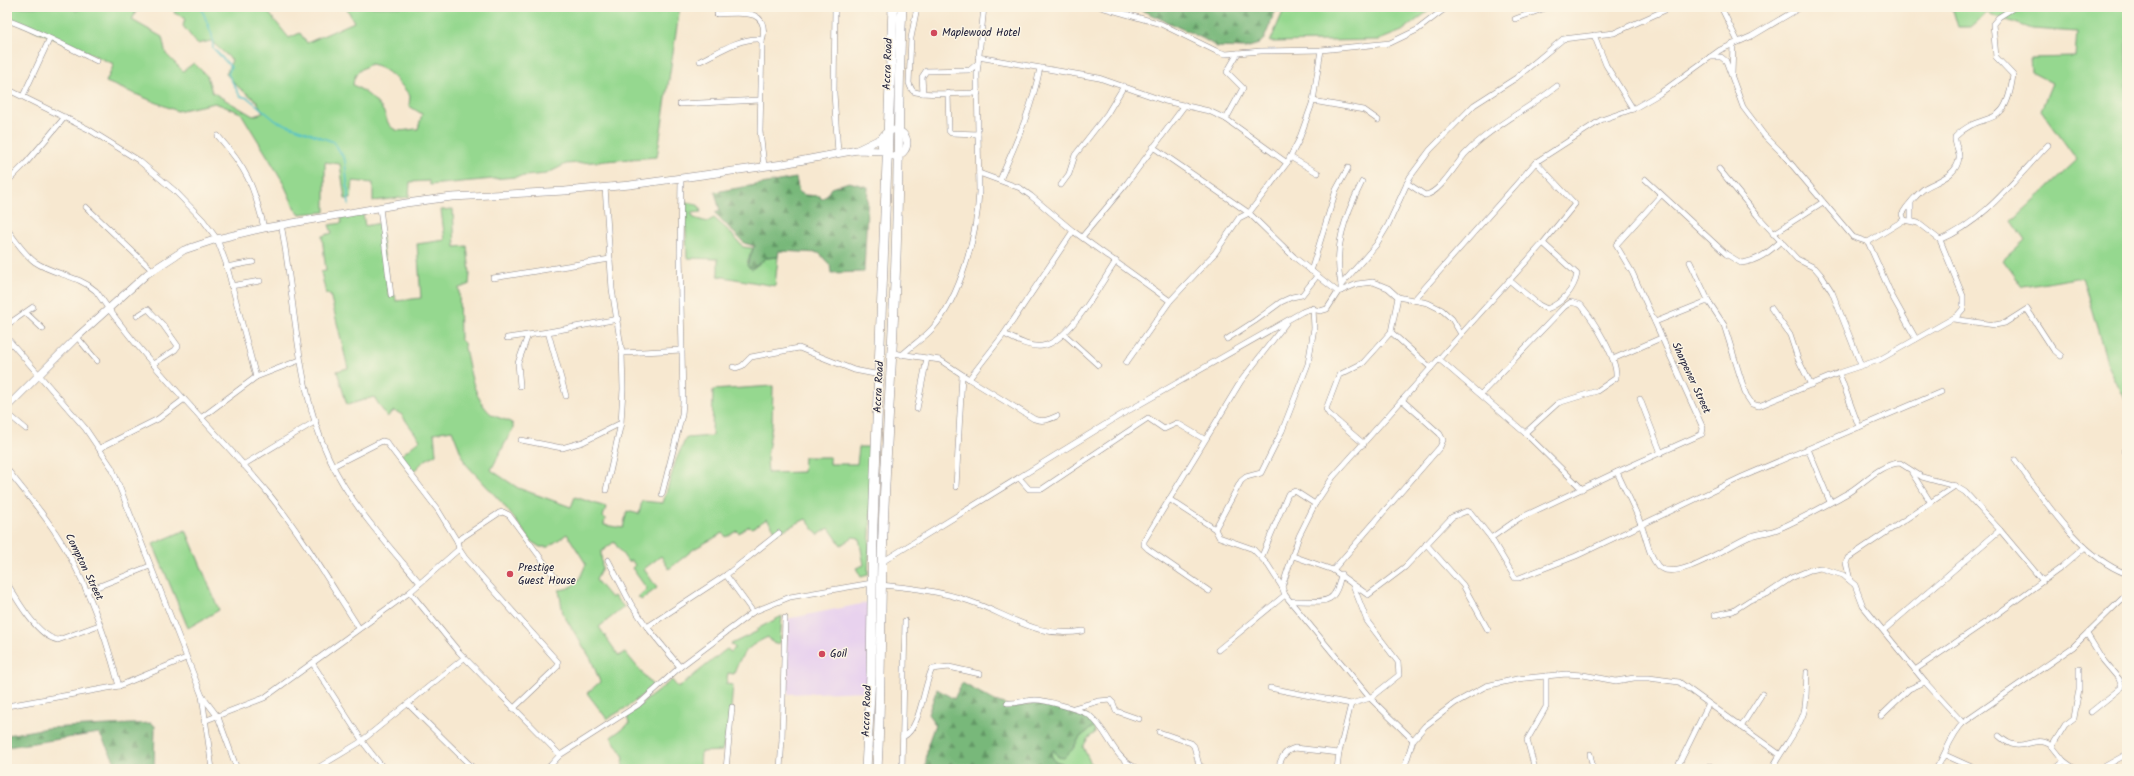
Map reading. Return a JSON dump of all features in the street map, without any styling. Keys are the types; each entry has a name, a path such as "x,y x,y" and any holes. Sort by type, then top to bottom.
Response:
{"highway":[{"name":"Accra Road","path":"866,769 871,675 872,583 885,265 885,135 893,7"},
{"name":"Accra Road","path":"877,769 881,670 882,562 897,354 896,267 902,7"},
{"path":"885,265 896,267"}],"street":[{"path":"835,7 834,85 838,153"},
{"path":"917,7 911,38 909,83 913,91 923,93 978,94"},
{"path":"897,354 933,328 949,304 956,289 973,236 978,210 978,57 984,7"},
{"path":"1101,7 1161,24 1222,54 1321,50 1390,44 1417,30 1447,7"},
{"path":"1515,19 1548,7"},
{"path":"882,562 1119,416 1302,312 1313,308 1320,311 1327,308 1376,245 1388,225 1407,183 1430,150 1474,105 1516,78 1563,39 1614,33 1672,7"},
{"path":"1721,7 1736,43 1732,75"},
{"path":"1414,300 1536,162 1601,120 1634,109 1659,94 1710,57 1801,7"},
{"path":"1904,220 1902,214 1911,203 1926,188 1941,181 1957,165 1960,158 1955,137 1975,122 1992,119 2005,108 2013,75 1996,57 1992,24 1999,17 2014,8 2020,7"},
{"path":"717,14 745,12 755,15 760,20 764,29 762,42 760,131 764,166"},
{"path":"7,20 35,30 49,40 97,61"},
{"path":"1594,35 1606,65 1634,109"},
{"path":"700,61 740,42 759,39 762,42"},
{"path":"24,96 49,40"},
{"path":"1126,363 1170,301 1215,253 1239,218 1249,213 1287,163 1299,140 1313,101 1321,50"},
{"path":"1226,118 1243,88 1227,72 1238,53"},
{"path":"978,57 1099,78 1165,101 1209,110 1226,118 1287,163"},
{"path":"1710,57 1724,59 1732,75 1743,107 1764,136 1781,152 1853,237 1868,242 1892,296 1916,339"},
{"path":"923,93 922,77 926,71 970,70 978,63"},
{"path":"1000,180 1034,97 1040,68"},
{"path":"1061,185 1069,174 1075,155 1107,114 1124,86"},
{"path":"1407,183 1425,194 1433,192 1465,154 1484,136 1557,86"},
{"path":"7,89 65,117 116,145 143,164 176,191 203,220 217,239 226,266 256,377"},
{"path":"948,93 949,131 951,133 978,134"},
{"path":"680,104 760,100"},
{"path":"1313,101 1364,110 1378,120"},
{"path":"1082,237 1127,183 1185,105"},
{"path":"7,182 26,164 65,117"},
{"path":"857,150 885,135 899,130"},
{"path":"218,136 238,158 251,182 264,228"},
{"path":"1940,240 1965,225 1985,210 2048,145"},
{"path":"1153,147 1249,213 1317,276 1340,290"},
{"path":"7,407 39,373 77,337 152,270 184,250 217,239 281,224 452,197 605,188 764,166 857,150 898,156"},
{"path":"1290,157 1318,173"},
{"path":"1282,587 1299,536 1315,504 1333,478 1543,243 1575,204 1536,162"},
{"path":"1311,270 1336,190 1348,168"},
{"path":"1719,169 1797,259 1815,268 1821,275 1832,292 1861,365"},
{"path":"979,173 1000,180 1031,196 1082,237 1170,301"},
{"path":"662,494 682,415 680,252 682,178"},
{"path":"1645,179 1726,254 1741,264 1751,262 1769,252 1781,240"},
{"path":"1340,290 1337,260 1339,241 1351,203 1362,182"},
{"path":"605,188 610,259 622,353 621,423 606,490"},
{"name":"Sharpener Street","path":"1491,538 1518,519 1617,472 1697,438 1702,434 1703,428 1632,272 1616,245 1661,195"},
{"path":"1774,234 1823,202"},
{"path":"1911,203 1911,220"},
{"path":"86,207 152,270"},
{"path":"380,208 391,295"},
{"path":"1690,262 1709,302 1724,325 1742,384 1752,404 1759,406 1840,373 1879,360 1954,319 1962,309 1964,302 1940,240 1918,223 1911,220 1904,220 1868,242"},
{"path":"281,224 288,262 300,360 316,421 333,466 366,517 420,583"},
{"path":"7,229 34,261 87,283 96,291 108,308 183,400 268,493 290,522 359,628"},
{"path":"969,379 1004,334 1073,230"},
{"path":"1509,280 1539,306 1547,309 1558,303 1571,290 1576,280 1577,274 1575,270 1543,243"},
{"path":"493,278 610,259"},
{"path":"1004,334 1028,344 1040,346 1047,345 1064,334 1079,316 1116,261"},
{"path":"226,266 253,262"},
{"path":"1227,339 1281,302 1292,297 1302,295 1317,276"},
{"path":"231,286 260,281"},
{"path":"1340,290 1357,284 1372,282 1388,288 1398,297 1428,302 1442,310 1452,319 1461,334"},
{"path":"1364,444 1329,414 1326,409 1339,375 1363,363 1390,332 1398,297"},
{"path":"1481,394 1571,302 1581,305 1586,311 1613,359 1617,371 1616,378 1597,391 1558,403 1526,433"},
{"path":"1654,322 1705,302 1709,302"},
{"path":"7,325 33,307"},
{"path":"1215,529 1241,481 1246,477 1261,473 1282,431 1308,364 1314,328 1313,308"},
{"path":"1771,308 1790,335 1798,359 1811,385"},
{"path":"137,316 148,309 163,325 178,346 153,364"},
{"path":"1954,319 1996,325 2005,323 2028,309 2053,350 2061,356"},
{"path":"26,313 43,329"},
{"path":"507,338 618,320"},
{"path":"1209,591 1144,545 1169,499 1241,381 1288,321"},
{"path":"548,332 566,396"},
{"path":"1390,332 1431,368"},
{"path":"1064,334 1098,366"},
{"path":"520,386 518,363 528,335"},
{"path":"77,337 97,361"},
{"path":"7,338 9,344 39,373 100,448 112,468 186,658 202,696 218,718 237,769"},
{"path":"1613,359 1661,338"},
{"path":"733,367 736,368 742,366 751,357 799,348 854,370 880,375"},
{"path":"622,353 682,350"},
{"path":"897,354 940,360 1034,419 1041,421 1057,416"},
{"path":"917,409 927,358"},
{"path":"1439,359 1526,433 1582,488"},
{"path":"201,418 256,377 300,360"},
{"path":"1840,373 1859,427"},
{"path":"956,487 962,375"},
{"path":"1293,556 1333,570 1341,574 1365,594 1371,594 1405,567 1452,517 1467,511 1471,513 1491,538 1515,578 1519,578 1542,571 1642,526 1742,477 1941,392"},
{"path":"1640,399 1661,453"},
{"path":"100,448 158,419 183,400"},
{"path":"1333,570 1440,447 1442,440 1440,434 1402,400"},
{"path":"7,413 26,429"},
{"path":"1020,478 1029,488 1042,489 1148,418 1164,429 1178,423 1204,440"},
{"path":"243,465 316,421"},
{"path":"521,440 562,448 583,442 621,423"},
{"path":"333,466 382,441 386,442 438,510 457,541 459,549 503,602 558,662 558,666 513,709"},
{"path":"1808,449 1830,502"},
{"path":"2015,460 2057,516 2085,547 2093,555 2114,569 2127,574"},
{"path":"1617,472 1642,526 1651,553 1659,567 1668,572 1688,567 1749,537 1777,529 1847,493 1888,465 1900,463 1906,465 1931,503"},
{"name":"Compton Street","path":"7,470 56,533 88,591 111,655 119,686"},
{"path":"1911,472 1922,477 1955,486 1965,492 2000,530 2042,580"},
{"path":"1850,580 1846,563 1848,558 1955,486"},
{"path":"1262,556 1288,494 1295,491 1315,504"},
{"path":"1169,499 1215,529 1219,537 1254,549 1262,556 1282,587 1285,595 1293,601 1370,698 1413,740"},
{"path":"457,541 499,513 503,512 509,515 558,580"},
{"path":"1884,630 2000,530"},
{"path":"647,627 726,575 779,533"},
{"path":"1426,544 1463,585 1488,630"},
{"path":"1915,670 1958,642 2062,567 2085,547"},
{"path":"204,722 218,718 264,698 313,664 359,628 410,592 459,549"},
{"path":"608,560 631,604 647,627 680,667"},
{"path":"88,591 150,566"},
{"path":"1715,615 1733,611 1750,600 1767,594 1791,578 1810,570 1820,568 1843,575 1855,585 1863,606 1919,675 1963,723"},
{"path":"1293,601 1328,600 1334,597 1337,593 1341,574"},
{"path":"726,575 753,612"},
{"path":"7,583 16,598 44,634 51,639 58,640 99,625"},
{"path":"547,769 560,754 638,705 680,667 753,612 790,597 872,583"},
{"path":"882,585 931,591 969,601 1015,622 1033,628 1058,633 1083,631"},
{"path":"1270,688 1351,704 1370,698 1399,675 1400,667 1394,655 1367,621 1353,585"},
{"path":"410,592 464,658 513,709 560,754"},
{"path":"1936,769 1945,755 1952,736 1963,723 2042,669 2087,634 2127,594"},
{"path":"1218,650 1285,595"},
{"path":"780,769 785,618"},
{"path":"902,769 905,621"},
{"path":"2087,634 2103,660 2119,679 2122,687 2091,712"},
{"path":"7,706 119,686 186,658"},
{"path":"316,769 362,740 464,658"},
{"path":"313,664 362,740 384,769"},
{"path":"902,737 908,734 914,724 932,669 949,667 980,674"},
{"path":"2052,746 2065,725 2074,718 2079,669"},
{"path":"1772,769 1778,754 1799,723 1804,712 1806,672"},
{"path":"1404,769 1413,740 1425,726 1440,714 1486,686 1517,679 1546,676 1583,675 1616,681 1634,678 1673,681 1684,685 1708,705 1778,754"},
{"path":"1915,685 1919,675"},
{"path":"1535,769 1527,740 1546,707 1546,676"},
{"path":"1881,716 1915,685 1925,682"},
{"path":"1741,727 1762,694"},
{"path":"202,696 204,722 212,769"},
{"path":"1007,702 1016,704 1033,700 1042,700 1074,708 1090,716 1120,757 1138,769"},
{"path":"1074,708 1086,704 1110,700 1116,711 1139,718"},
{"path":"408,704 474,769"},
{"path":"1337,769 1339,752 1351,704"},
{"path":"1681,769 1680,764 1708,705"},
{"path":"726,769 732,708"},
{"path":"1159,732 1191,743 1194,746 1199,765 1205,769"},
{"path":"1999,736 2013,746 2040,741 2052,746 2064,761 2075,769"},
{"path":"1278,769 1281,758 1290,749 1295,748 1339,752"},
{"path":"1590,754 1593,769"},
{"path":"2100,769 2127,754"},
{"path":"1945,755 1976,769"},
{"path":"2054,769 2064,761"},
{"path":"1704,769 1710,766 1714,769"}],"shaded area":[{"path":"871,602 868,691 788,694 786,619"}],"green space":[{"path":"7,7 72,7 76,11 82,7 138,7 132,20 162,37 166,54 183,71 194,63 207,76 212,92 253,116 263,113 257,101 238,87 226,74 232,60 211,41 197,44 183,26 185,18 174,13 176,7 268,7 268,12 289,38 300,33 307,43 354,22 346,7 680,7 657,157 566,164 546,174 430,185 429,181 410,182 409,197 373,201 373,183 353,181 351,199 345,199 340,164 325,162 325,212 299,214 295,209 282,180 241,113 215,103 177,111 106,82 114,64 7,18","holes":["371,64 383,68 398,81 410,96 409,106 422,114 418,129 401,131 390,126 384,112 376,102 353,85 356,74 361,69"]},
{"path":"1141,7 1277,7 1264,39 1259,44 1245,48 1217,47 1204,39 1139,9"},
{"path":"1285,7 1434,7 1402,31 1379,40 1270,42"},
{"path":"1952,7 2127,7 2127,403 2108,365 2082,277 2023,287 2003,260 2025,240 2012,221 2077,160 2041,110 2052,83 2031,72 2030,58 2075,57 2077,32 2032,29 1987,13 1971,27 1958,27"},
{"path":"796,178 799,192 805,195 820,196 821,199 826,196 831,188 849,182 868,187 864,272 831,273 830,265 819,253 779,251 778,257 766,258 752,269 747,266 754,246 744,243 715,213 720,211 715,192"},
{"path":"685,203 693,203 699,206 701,212 691,213 694,218 707,222 714,218 729,231 743,247 753,248 747,266 752,269 766,258 778,257 775,286 718,276 718,259 687,258"},
{"path":"453,209 455,247 467,246 470,273 469,285 459,288 460,339 464,343 472,379 478,396 491,414 513,424 513,428 491,470 518,488 571,507 575,497 606,507 603,517 605,518 604,525 623,528 627,511 639,514 642,501 663,503 676,460 686,438 712,436 713,390 773,386 772,424 767,458 768,473 803,472 804,457 830,457 830,464 857,464 859,447 874,447 868,575 861,577 856,568 864,565 859,538 853,537 841,545 829,528 818,535 806,519 777,533 767,519 752,528 749,526 739,533 737,531 726,537 723,533 694,549 669,569 661,556 644,569 657,588 641,600 638,597 647,589 632,568 635,565 631,560 628,562 614,542 601,552 602,568 596,580 611,598 614,596 624,607 599,627 619,656 625,652 653,686 629,706 607,719 587,693 600,682 591,659 563,614 559,590 574,585 586,564 567,534 548,547 540,547 532,542 503,504 465,463 452,430 434,433 436,454 424,461 413,472 399,457 420,440 401,414 394,411 387,417 374,397 347,405 337,371 348,368 330,294 326,294 321,272 326,271 322,236 332,233 329,225 342,223 341,217 363,214 365,226 380,223 389,296 395,295 396,301 421,298 417,244 445,240 441,210"},
{"path":"186,530 219,610 188,628 153,544"},
{"path":"782,616 780,643 774,644 768,637 755,644 743,655 734,674 728,673 726,684 733,685 730,720 722,751 701,752 700,769 622,769 624,757 611,737 629,724 627,715 672,680 678,688 724,651 727,649 731,652 735,648 731,644 758,631 757,629"},
{"path":"962,683 995,701 1013,707 1035,703 1088,716 1094,726 1080,737 1072,750 1064,758 1058,757 1054,750 1052,751 1051,755 1055,761 1064,764 1065,769 925,769 928,744 935,724 928,714 937,689 954,699"},
{"path":"151,723 155,726 154,769 119,769 99,733 7,747 7,735 47,728"},
{"path":"1094,726 1095,733 1088,738 1083,747 1090,762 1098,769 1065,769 1064,764 1055,761 1051,755 1054,749 1058,757 1072,750 1080,737"}],"waterway":[{"path":"201,7 212,35 213,48 231,67 228,74 240,96 248,98 276,121 334,142 345,160 349,205"}],"place":[{"name":"Maplewood Hotel","path":"934,33"},
{"name":"Prestige Guest House","path":"510,574"},
{"name":"Goil","path":"822,654"}]}
